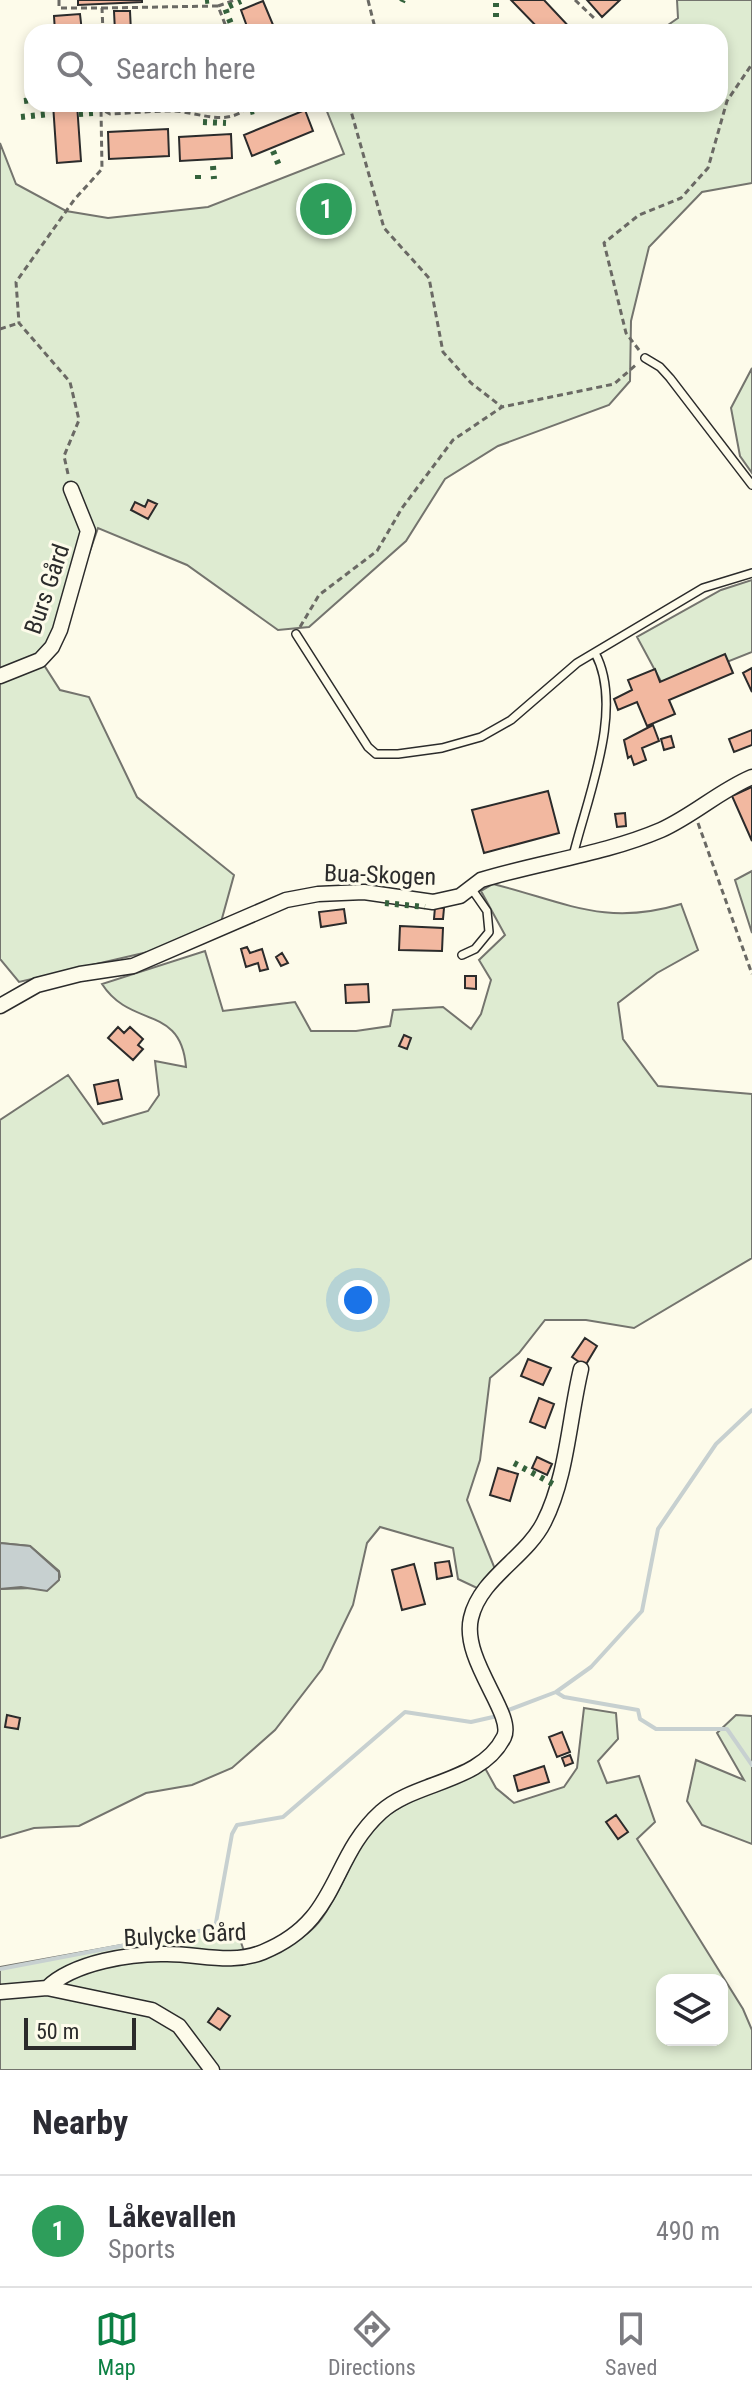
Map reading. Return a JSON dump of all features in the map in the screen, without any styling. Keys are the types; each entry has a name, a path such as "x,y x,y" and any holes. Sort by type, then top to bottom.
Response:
{"street":[{"name":"Burs Gård","path":"0,676 40,660 52,647 60,630 88,531 71,489"},
{"name":"Bua-Skogen","path":"0,1006 37,985 80,974 133,966 286,900 318,894 364,892 433,902 460,896 481,880 660,830 694,812 723,790 752,777"},
{"name":"Bulycke Gård","path":"47,1988 86,1967 139,1956 167,1954 234,1960 278,1946 306,1924 328,1899 355,1844 384,1809 464,1772 493,1751 504,1737 506,1723 474,1656 471,1617 477,1601 531,1540 548,1512 581,1369"},
{"name":"Bulycke Gård","path":"0,1992 47,1988 166,2015 212,2070"}],"lane":[{"path":"645,358 670,378 752,485"},
{"path":"296,634 368,747 381,754 442,748 495,730 558,676 703,588 752,573"},
{"path":"573,856 601,750 605,676 595,653"},
{"path":"462,955 475,949 489,932 487,911 470,888"}],"path":[{"path":"59,0 59,8 218,6 235,0"},
{"path":"368,0 374,24"},
{"path":"575,0 595,19"},
{"path":"218,6 225,24"},
{"path":"102,8 103,24"},
{"path":"728,100 752,64"},
{"path":"71,489 64,456 79,420 70,382 19,323 16,282 74,200 102,169 101,112"},
{"path":"107,112 154,112"},
{"path":"181,112 214,119 240,112"},
{"path":"351,112 384,228 429,278 443,352 471,383 502,407"},
{"path":"296,634 319,595 377,551 402,508 453,440 502,407 614,384 645,358 626,333 604,243 639,215 681,198 708,168 724,112"},
{"path":"0,329 19,323"},
{"path":"694,812 752,974"}],"green space":[{"path":"677,0 752,0 752,183 702,192 649,247 631,321 630,381 609,405 498,446 445,479 406,541 309,627 278,630 187,565 98,528 55,651 44,665 60,690 89,697 137,797 234,875 221,922 165,948 19,982 0,959 0,143 16,184 66,211 108,218 208,207 344,154 327,112 728,112 728,24 669,24 678,18"},
{"path":"752,368 752,473 740,456 731,408"},
{"path":"752,580 752,652 664,687 637,637 721,590"},
{"path":"752,871 752,933 735,880"},
{"path":"493,884 607,913 630,913 681,904 698,950 657,973 618,1003 623,1039 658,1086 752,1094 752,1258 634,1328 586,1320 545,1320 519,1353 490,1378 480,1460 467,1500 495,1569 477,1588 458,1579 453,1548 380,1527 367,1543 353,1605 322,1669 275,1730 232,1768 192,1785 146,1793 79,1826 34,1828 0,1838 0,1589 36,1588 60,1577 59,1571 30,1546 0,1543 0,1120 68,1075 103,1124 148,1111 159,1095 155,1061 186,1067 182,1047 175,1034 165,1025 127,1007 102,984 205,951 223,1011 295,1002 311,1031 356,1031 390,1026 393,1010 443,1007 471,1029 481,1014 491,980 479,960 505,935 481,891"},
{"path":"584,1708 616,1713 618,1739 598,1761 607,1783 639,1776 655,1822 637,1839 721,1974 656,1974 656,2046 728,2046 728,1985 752,2030 752,2070 0,2070 0,1967 215,1928 237,1931 244,1951 261,1958 307,1934 319,1922 370,1833 401,1807 485,1768 496,1788 514,1803 564,1787 577,1768"},
{"path":"736,1715 752,1716 752,1844 702,1825 687,1801 696,1760 744,1780 717,1733"}],"shaded area":[{"path":"0,1543 30,1546 59,1572 59,1580 47,1591 21,1587 0,1589"}],"building":[{"path":"78,0 142,0 142,2 78,5"},
{"path":"511,0 544,0 566,24 534,24"},
{"path":"587,0 620,0 602,17"},
{"path":"263,1 273,24 246,24 241,10"},
{"path":"114,11 130,11 131,24 115,24"},
{"path":"80,14 81,24 54,24 54,16"},
{"path":"54,112 78,112 81,161 57,163"},
{"path":"300,112 306,112 313,131 252,156 244,135"},
{"path":"168,129 169,156 109,159 108,132"},
{"path":"231,134 232,158 180,161 179,137"},
{"path":"148,500 157,504 148,519 131,510 135,502 145,507"},
{"path":"725,654 733,673 669,700 675,714 647,726 637,702 618,710 614,699 632,690 628,680 655,669 660,682"},
{"path":"752,668 752,692 743,673"},
{"path":"653,725 659,741 642,748 646,760 634,765 631,756 628,758 624,740"},
{"path":"752,730 752,745 734,752 729,739"},
{"path":"671,736 674,747 664,750 661,739"},
{"path":"752,787 752,841 732,796"},
{"path":"548,791 559,833 484,853 472,810"},
{"path":"625,813 626,826 617,827 615,814"},
{"path":"435,907 444,908 443,919 434,919"},
{"path":"344,909 346,923 321,927 319,912"},
{"path":"400,926 443,928 442,951 399,950"},
{"path":"247,947 250,953 262,949 268,969 260,971 258,963 246,967 241,949"},
{"path":"282,953 288,963 281,966 276,957"},
{"path":"465,976 476,976 476,989 465,988"},
{"path":"368,984 369,1002 346,1003 345,985"},
{"path":"118,1027 124,1033 130,1027 143,1039 138,1045 143,1049 133,1060 108,1038"},
{"path":"404,1035 411,1038 407,1049 399,1046"},
{"path":"118,1080 122,1099 98,1104 94,1085"},
{"path":"585,1338 597,1346 585,1366 572,1357"},
{"path":"528,1359 551,1368 543,1385 521,1376"},
{"path":"539,1398 554,1404 545,1428 530,1422"},
{"path":"537,1457 552,1464 547,1475 532,1468"},
{"path":"498,1468 518,1474 510,1501 490,1495"},
{"path":"449,1561 452,1576 437,1579 435,1563"},
{"path":"414,1564 425,1604 402,1610 392,1570"},
{"path":"7,1715 20,1718 18,1729 5,1727"},
{"path":"562,1732 570,1752 557,1757 549,1737"},
{"path":"570,1755 573,1763 565,1766 562,1758"},
{"path":"544,1766 549,1782 518,1791 514,1776"},
{"path":"616,1815 628,1832 618,1839 606,1822"},
{"path":"218,2008 230,2016 220,2030 208,2022"}],"waterway":[{"path":"556,1692 591,1667 642,1611 658,1529 716,1444 752,1410"},
{"path":"506,1711 556,1692 564,1697 638,1710 640,1719 656,1729 727,1729 752,1765"},
{"path":"0,1969 215,1928 232,1834 237,1825 283,1817 405,1712 471,1722 493,1717"}],"hedge":[{"path":"205,1 214,0"},
{"path":"496,0 496,17"},
{"path":"231,24 225,8 241,1"},
{"path":"79,114 95,112"},
{"path":"21,117 50,114"},
{"path":"203,122 226,123"},
{"path":"273,151 280,168"},
{"path":"213,166 214,179"},
{"path":"198,169 198,179"},
{"path":"385,903 425,907"},
{"path":"514,1463 553,1484"}],"place":[{"name":"Låkevallen","path":"326,209"}]}
